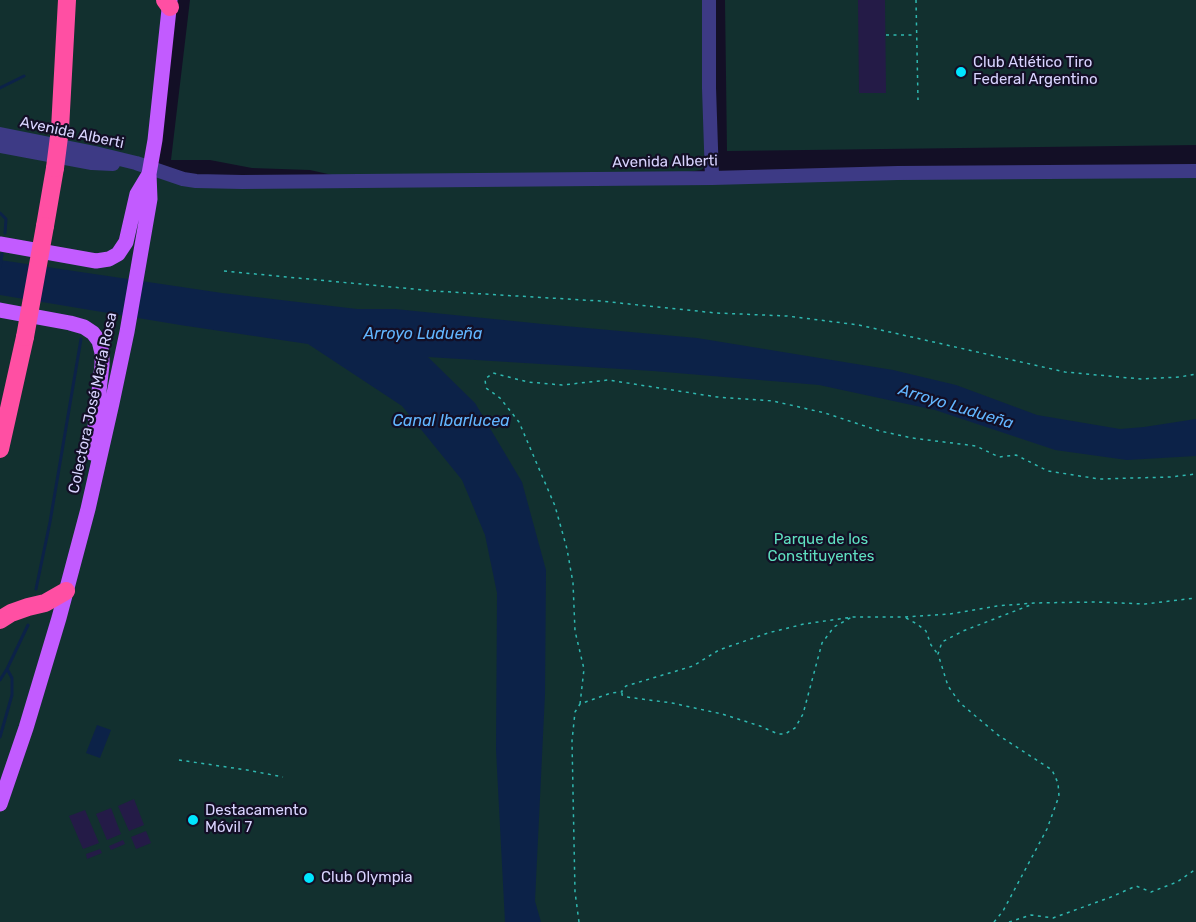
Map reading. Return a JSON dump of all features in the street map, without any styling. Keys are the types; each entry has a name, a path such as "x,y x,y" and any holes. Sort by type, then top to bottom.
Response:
{"highway":[{"path":"0,449 25,337 55,168 60,129 67,0"},
{"path":"0,620 11,613 45,603 66,591"}],"main road":[{"name":"Colectora José María Rosa","path":"0,804 26,728 88,510 127,332 150,199 145,168 155,140 168,2"},
{"path":"0,244 96,261 109,260 118,254 126,242 145,168"},
{"path":"0,310 70,322 84,327 99,341 102,366 88,510"}],"street":[{"path":"709,0 712,178"},
{"name":"Avenida Alberti","path":"0,134 95,153 196,181 712,178 898,173 1196,171"},
{"name":"Avenida Alberti","path":"0,146 92,163 145,168"}],"path":[{"path":"916,0 918,100"},
{"path":"885,35 917,35"},
{"path":"224,271 434,291 600,301 716,313 788,316 859,325 1065,372 1141,379 1196,374"},
{"path":"579,922 575,892 572,741 574,712 580,704 585,669 575,631 573,583 567,549 555,506 519,422 500,398 486,388 485,379 493,374 528,382 562,386 608,380 717,397 773,401 825,413 880,431 912,438 976,446 999,456 1016,455 1048,471 1099,479 1196,474"},
{"path":"622,692 626,686 693,666 719,650 768,633 804,624 853,617 950,614 997,606 1034,603 1145,604 1196,598"},
{"path":"938,654 942,642 963,631 1034,603"},
{"path":"622,692 622,695 627,697 672,703 722,714 778,734 785,734 795,728 803,714 822,643 834,627 853,617"},
{"path":"904,617 926,631 930,645 938,654 948,686 960,703 998,735 1052,770 1058,783 1059,796 1047,829 1003,910 994,922"},
{"path":"580,704 611,693 622,692"},
{"path":"179,760 283,777"},
{"path":"1009,922 1031,915 1053,918 1136,886 1151,892 1177,882 1196,869"}],"green space":[{"name":"Parque de los Constituyentes","path":"0,0 170,0 151,168 183,179 1196,171 1196,922 0,922"},
{"path":"190,0 705,0 705,167 701,170 675,174 337,176 310,170 252,168 210,160 171,160"},
{"name":"Club Atlético Tiro Federal Argentino","path":"725,0 1196,0 1196,145 727,151"}],"water":[{"path":"0,260 222,293 357,309 395,309 697,338 893,370 956,385 1037,415 1120,429 1196,419 1196,456 1127,460 1055,450 935,410 819,385 653,371 428,357 475,403 522,482 546,570 545,694 535,901 541,922 505,922 496,750 497,593 485,535 462,480 402,406 308,344 0,295"},
{"path":"97,725 111,730 100,758 86,753"}],"building":[{"path":"858,0 885,0 886,93 859,93"},
{"path":"134,799 144,825 129,831 118,806"},
{"path":"111,808 121,834 107,840 96,814"},
{"path":"85,810 99,843 83,849 69,816"},
{"path":"146,831 151,843 136,849 131,837"},
{"path":"123,840 125,844 111,850 109,846"},
{"path":"100,849 102,853 87,859 86,854"}],"waterway":[{"path":"0,88 24,76"},
{"path":"0,213 6,219 5,233"},
{"path":"0,267 2,254"},
{"path":"36,589 50,522 81,339"},
{"path":"0,680 28,625"},
{"path":"0,737 12,695 12,678 7,669"}],"place":[{"name":"Club Atlético Tiro Federal Argentino","path":"961,72"},
{"name":"Destacamento Móvil 7","path":"193,820"},
{"name":"Club Olympia","path":"309,878"}],"water label":[{"name":"Arroyo Ludueña","path":"423,334"},
{"name":"Arroyo Ludueña","path":"956,407"},
{"name":"Canal Ibarlucea","path":"451,421"}]}
